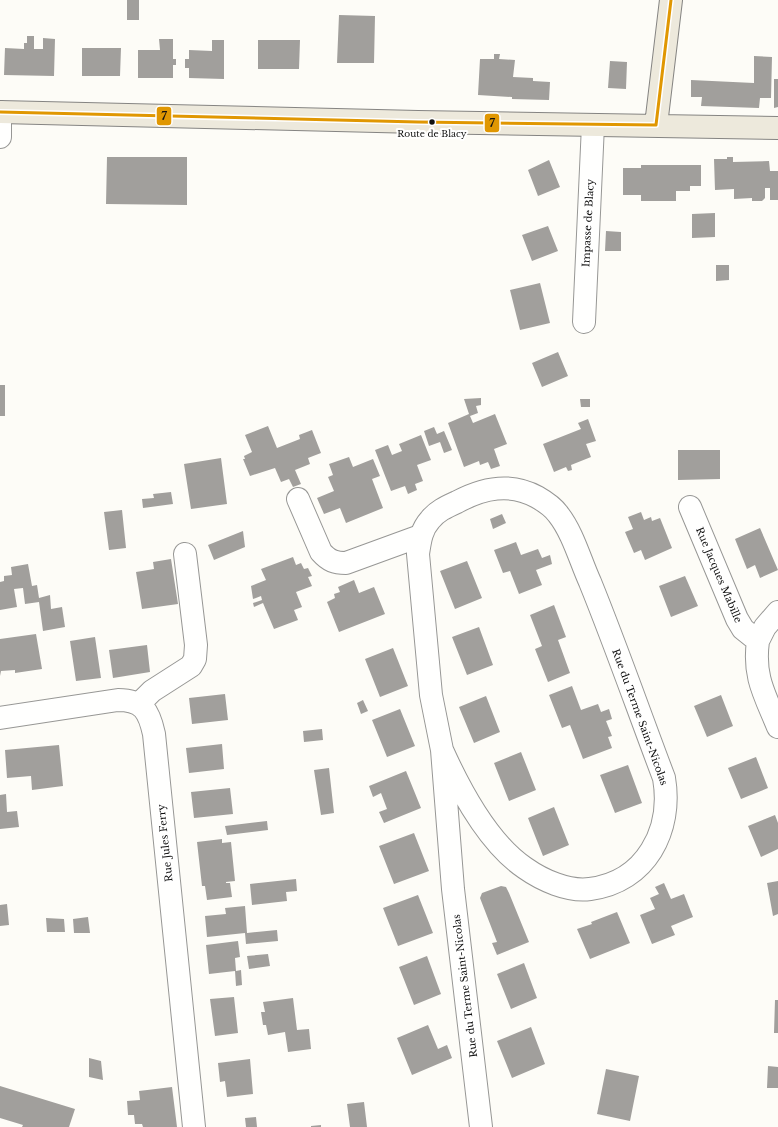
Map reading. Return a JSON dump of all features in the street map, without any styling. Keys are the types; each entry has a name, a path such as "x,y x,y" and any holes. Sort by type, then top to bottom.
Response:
{"main road":[{"path":"656,125 672,0"},
{"path":"0,112 418,122 778,128"}],"street":[{"path":"0,112 0,138"},
{"name":"Impasse de Blacy","path":"584,322 593,125"},
{"name":"Rue du Terme Saint-Nicolas","path":"442,750 463,793 482,822 504,850 524,868 548,881 568,888 588,890 610,885 630,873 645,859 659,839 665,819 667,796 664,778 596,598 567,527 558,512 543,500 525,490 509,487 490,489 470,495 439,510 429,521 420,536 418,567 424,635 431,695 442,750 453,889 481,1127"},
{"path":"298,499 321,552 327,559 336,563 346,563 420,536"},
{"name":"Rue Jacques Mabille","path":"690,507 737,619 743,629 758,641"},
{"path":"0,718 118,700 130,700 139,704 152,691 191,666 195,659 196,645 185,554"},
{"path":"778,612 765,627 758,641 756,670 760,684 778,727"},
{"name":"Rue Jules Ferry","path":"139,704 151,720 154,734 194,1127"}],"building":[{"path":"127,0 139,0 139,20 127,20"},
{"path":"339,15 375,16 374,63 337,63"},
{"path":"27,36 34,36 34,49 43,49 43,38 55,39 54,76 4,75 5,48 24,49 24,43 27,43"},
{"path":"159,39 173,39 173,59 176,59 176,65 173,65 173,78 138,78 138,50 160,50"},
{"path":"212,40 224,40 224,79 189,78 189,68 185,68 185,59 189,59 189,50 212,51"},
{"path":"258,40 300,40 299,69 258,69"},
{"path":"82,48 121,48 120,76 82,76"},
{"path":"494,54 500,54 499,59 515,60 513,77 533,78 533,81 550,82 549,100 512,99 512,97 478,95 480,59 494,59"},
{"path":"754,56 772,57 771,98 760,98 759,108 701,106 702,97 691,97 691,80 754,83"},
{"path":"610,61 627,62 626,89 608,88"},
{"path":"774,79 778,79 778,107 774,108"},
{"path":"107,157 187,157 187,205 106,204"},
{"path":"727,157 733,157 733,162 769,161 770,171 778,171 778,200 770,200 770,188 765,188 765,198 762,201 752,201 752,198 734,199 734,189 715,190 714,159 727,159"},
{"path":"549,160 560,187 538,196 528,170"},
{"path":"641,165 701,165 701,186 690,186 690,191 676,191 676,201 641,201 641,195 623,195 623,168 641,168"},
{"path":"715,213 715,237 692,238 692,214"},
{"path":"548,226 558,251 532,261 522,235"},
{"path":"606,231 621,232 621,251 605,251"},
{"path":"716,265 729,265 729,280 716,281"},
{"path":"540,283 550,323 520,330 510,290"},
{"path":"558,352 568,376 542,387 532,363"},
{"path":"0,385 5,385 5,416 0,416"},
{"path":"481,398 481,405 476,406 478,413 470,416 473,423 495,414 507,444 494,449 500,466 491,469 488,462 480,465 479,461 464,467 448,423 469,414 464,399"},
{"path":"580,399 590,399 590,407 581,407"},
{"path":"588,419 596,441 586,444 591,457 571,465 572,470 568,471 566,467 554,472 543,444 581,429 578,423"},
{"path":"268,426 277,448 300,439 299,435 312,430 321,453 308,458 310,464 295,470 301,484 293,487 289,479 281,482 275,468 250,476 243,459 245,459 244,456 252,452 245,435"},
{"path":"434,427 437,434 444,431 452,450 444,453 440,442 429,446 424,431"},
{"path":"421,435 431,460 417,465 423,481 415,484 417,490 408,494 405,486 391,491 375,450 388,445 392,455 402,451 399,444"},
{"path":"678,450 720,450 720,479 678,480"},
{"path":"349,457 353,467 373,459 380,476 372,479 383,508 346,523 340,508 324,514 317,498 334,491 328,477 333,475 329,464"},
{"path":"221,458 227,504 191,509 184,464"},
{"path":"171,492 173,504 143,508 142,499 154,498 153,494"},
{"path":"122,510 126,548 109,550 104,512"},
{"path":"641,512 644,520 651,517 652,521 660,518 672,548 645,560 641,550 634,553 625,532 633,529 628,517"},
{"path":"502,514 506,523 493,529 490,519"},
{"path":"760,528 778,570 760,578 755,565 747,569 735,539"},
{"path":"243,531 245,547 214,560 208,545"},
{"path":"516,542 521,555 538,549 542,558 550,555 552,564 536,570 542,585 519,594 510,571 503,573 494,550"},
{"path":"293,557 296,565 301,563 304,569 308,568 312,576 308,577 312,586 296,592 302,607 294,610 298,620 274,629 263,603 254,607 253,603 262,600 261,596 253,599 251,586 266,580 261,569"},
{"path":"171,559 178,604 142,609 136,572 154,569 153,562"},
{"path":"467,561 482,598 455,609 440,571"},
{"path":"28,564 32,586 37,585 39,598 50,595 51,609 62,607 65,627 43,631 39,602 25,604 23,588 14,589 17,607 0,610 0,582 4,581 4,576 12,575 11,567"},
{"path":"685,576 698,606 671,617 659,586"},
{"path":"354,580 359,593 374,587 385,614 339,632 327,602 335,598 334,594 340,592 338,587"},
{"path":"554,605 566,637 558,640 570,673 548,682 535,649 542,646 530,615"},
{"path":"479,627 493,665 467,675 452,637"},
{"path":"36,634 42,669 15,673 15,670 1,671 0,676 0,639"},
{"path":"95,637 101,678 76,681 70,641"},
{"path":"147,645 150,672 113,678 109,650"},
{"path":"393,648 408,686 380,697 365,659"},
{"path":"572,686 581,710 598,704 601,712 609,709 612,719 606,721 612,736 608,737 612,748 583,759 570,725 562,728 549,695"},
{"path":"225,694 228,720 192,724 189,698"},
{"path":"721,695 733,726 707,737 694,706"},
{"path":"486,696 500,732 474,743 459,707"},
{"path":"363,700 368,711 361,714 357,703"},
{"path":"400,709 415,746 387,757 372,720"},
{"path":"322,729 323,740 304,742 303,731"},
{"path":"222,744 224,769 189,773 186,748"},
{"path":"59,745 63,786 32,790 31,776 7,778 5,750"},
{"path":"521,752 536,790 509,801 494,763"},
{"path":"756,757 768,788 741,799 728,768"},
{"path":"628,765 642,803 615,813 600,775"},
{"path":"329,768 334,813 321,815 314,770"},
{"path":"406,771 421,808 384,823 379,812 387,809 381,793 373,797 369,786"},
{"path":"230,788 233,814 194,818 191,792"},
{"path":"6,794 7,812 17,811 19,827 0,829 0,795"},
{"path":"554,807 569,845 543,856 528,818"},
{"path":"775,815 778,823 778,849 761,857 748,826"},
{"path":"267,821 268,830 227,835 225,826"},
{"path":"414,833 429,871 394,884 379,846"},
{"path":"222,839 222,843 231,842 235,881 226,883 230,883 232,897 207,900 205,886 202,886 197,842"},
{"path":"296,879 297,891 286,892 287,901 252,905 250,884"},
{"path":"778,881 778,914 773,916 767,883"},
{"path":"664,883 671,899 684,894 693,917 671,926 675,935 652,944 640,915 655,909 650,898 659,894 655,887"},
{"path":"501,886 506,887 509,893 529,942 497,955 492,943 497,942 480,898 482,893"},
{"path":"418,895 433,933 398,946 383,908"},
{"path":"7,904 9,925 0,926 0,905"},
{"path":"245,906 247,933 277,930 278,941 246,944 245,933 207,937 205,916 226,914 225,908"},
{"path":"617,912 630,943 590,959 577,929 592,924 591,922"},
{"path":"88,917 90,933 74,933 73,919"},
{"path":"46,918 64,919 65,932 47,932"},
{"path":"238,941 240,957 235,958 236,971 241,970 242,985 236,986 235,971 209,974 206,945"},
{"path":"268,954 270,966 249,969 247,956"},
{"path":"427,956 441,994 414,1005 399,967"},
{"path":"524,963 537,998 511,1009 497,974"},
{"path":"234,997 238,1033 215,1036 210,999"},
{"path":"293,998 297,1030 309,1029 311,1049 288,1052 285,1032 268,1035 266,1025 263,1025 261,1012 265,1012 263,1002"},
{"path":"775,1000 778,1000 778,1033 774,1033"},
{"path":"428,1025 438,1049 447,1045 452,1058 412,1075 397,1038"},
{"path":"531,1027 545,1064 512,1078 497,1041"},
{"path":"89,1058 101,1061 103,1080 89,1077"},
{"path":"250,1059 253,1094 227,1097 225,1081 220,1082 218,1063"},
{"path":"768,1066 778,1067 778,1088 767,1088"},
{"path":"606,1069 639,1076 630,1121 597,1114"},
{"path":"0,1086 75,1109 69,1127 22,1127 23,1125 0,1118"},
{"path":"172,1087 177,1127 143,1127 142,1124 135,1124 134,1115 128,1115 127,1101 140,1100 139,1091"},
{"path":"364,1102 367,1127 350,1127 347,1104"},
{"path":"256,1117 257,1127 246,1127 245,1118"},
{"path":"321,1125 321,1127 311,1127 311,1126"}],"transit line":[{"name":"7","path":"656,125 671,0"},
{"name":"7","path":"0,112 418,122 656,125"}],"place":[{"name":"Route de Blacy","path":"432,122"}]}
